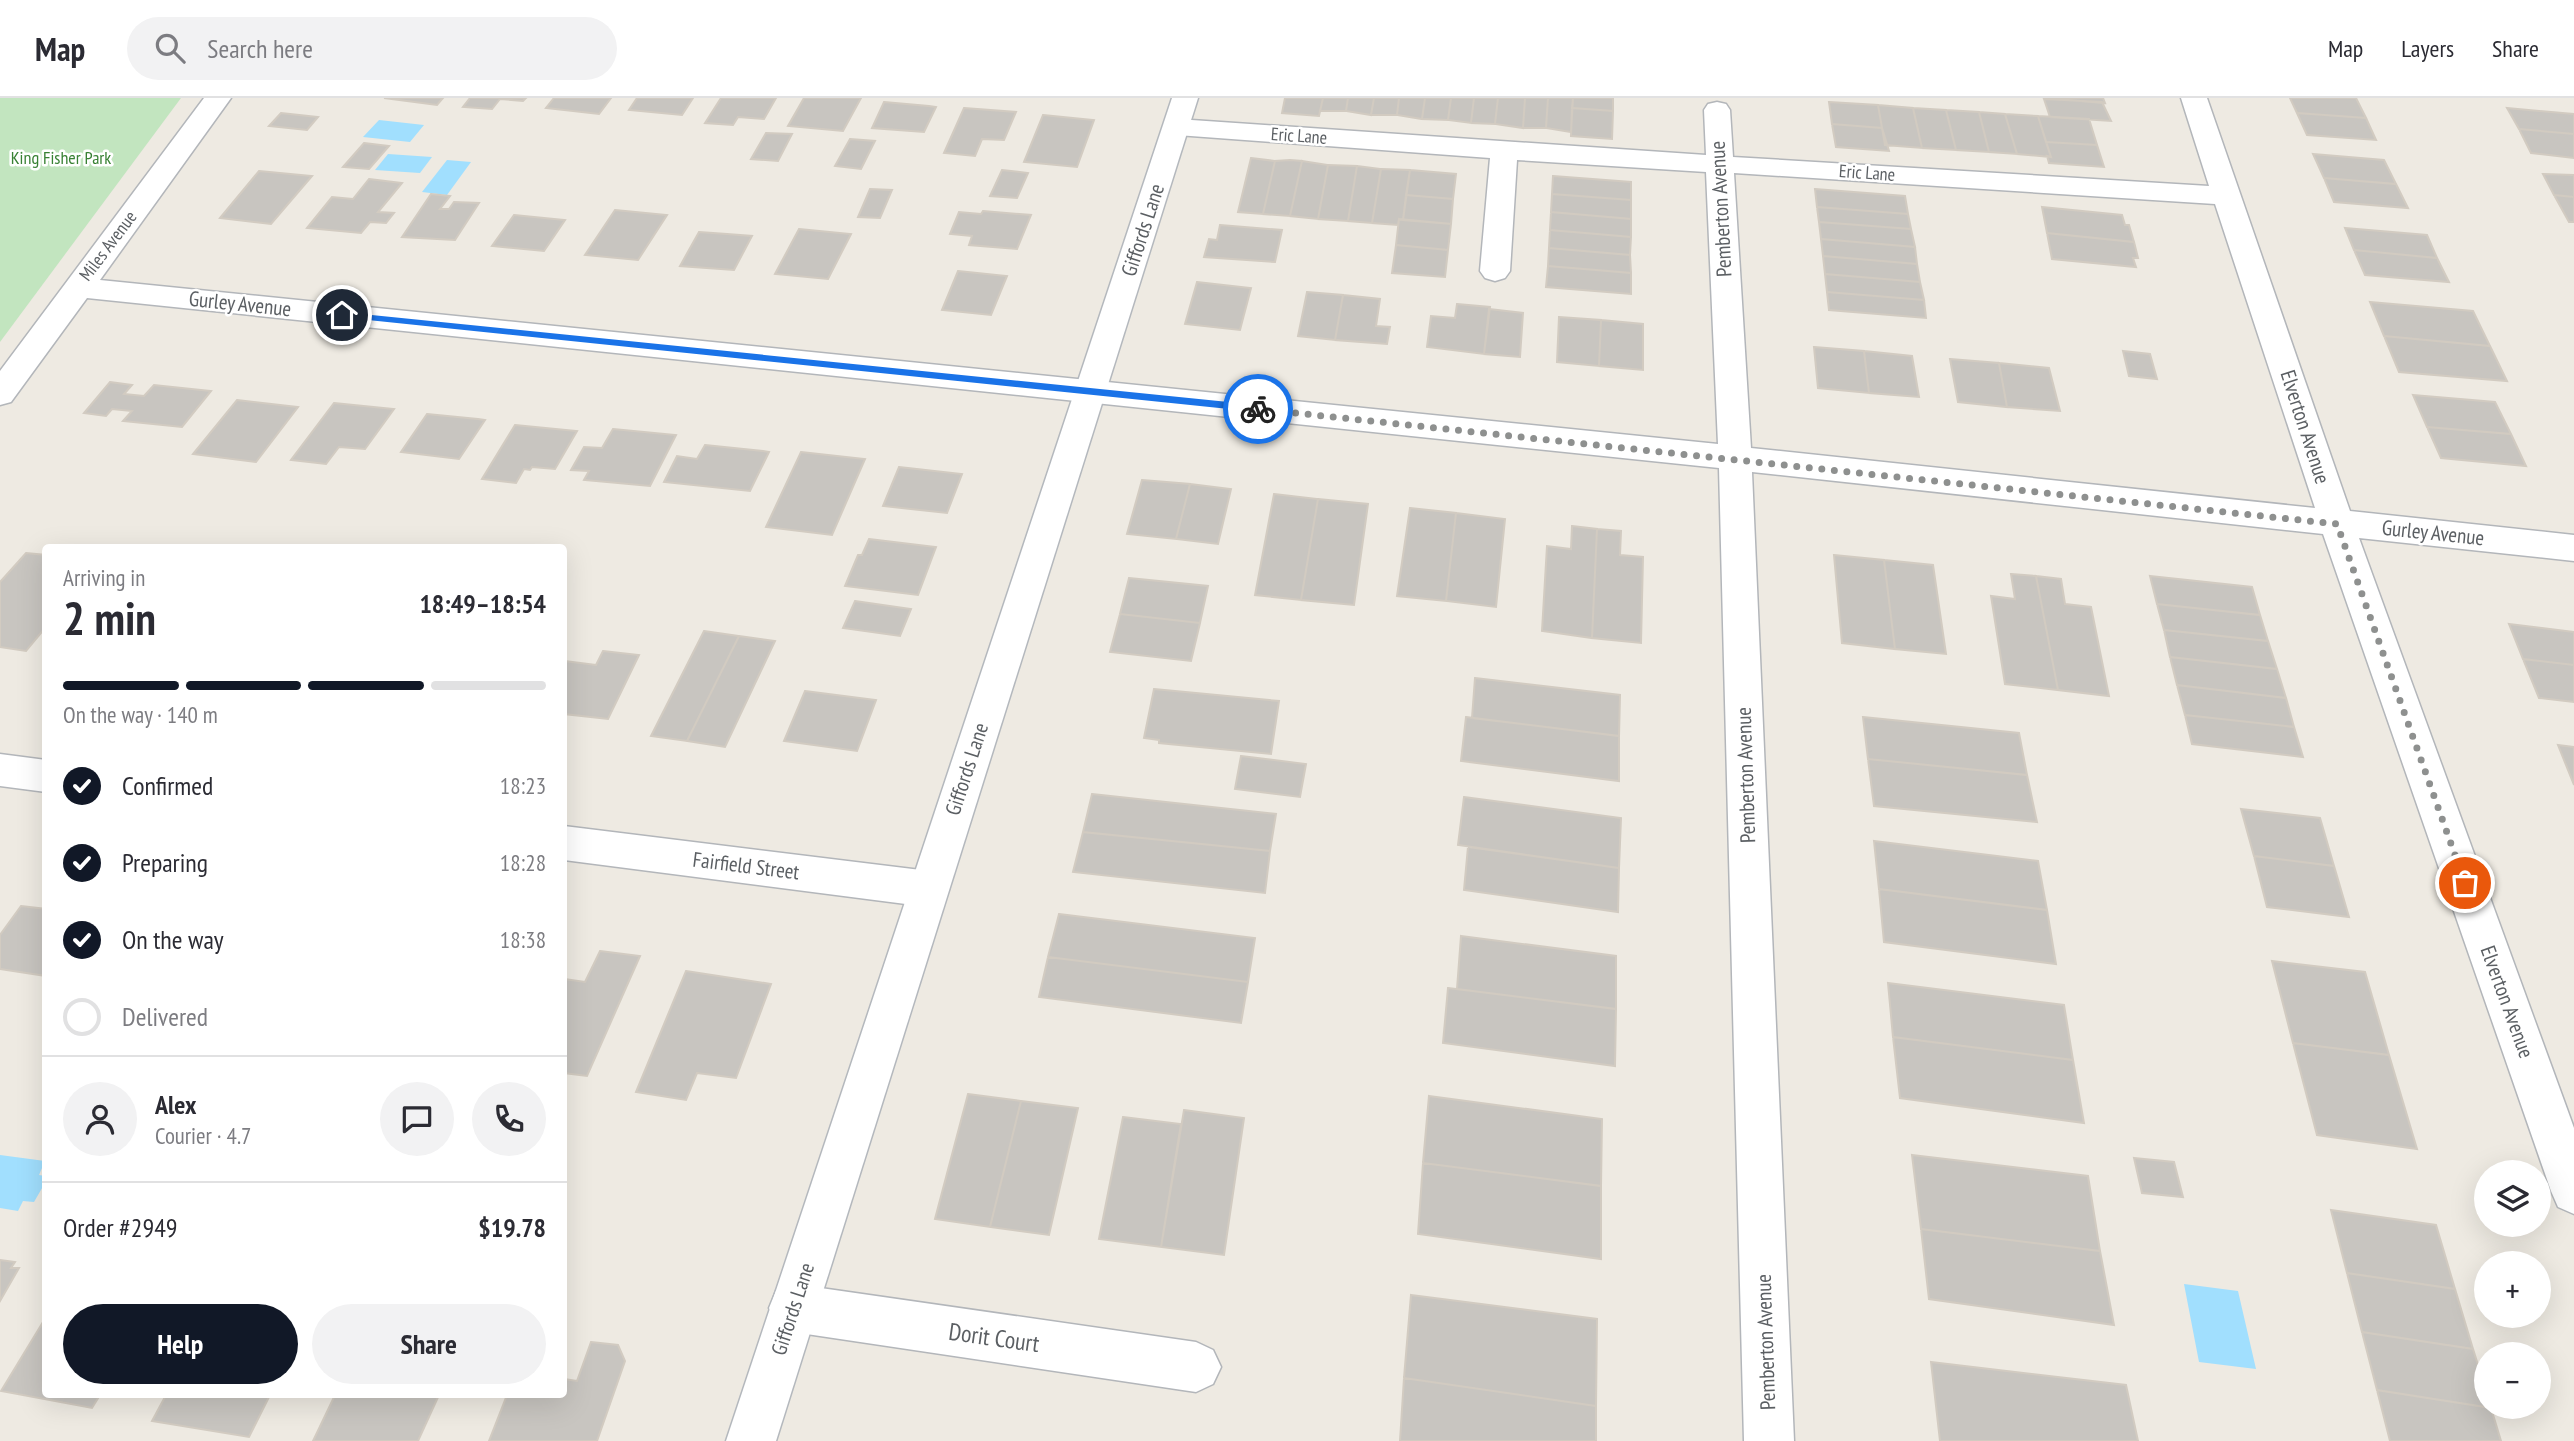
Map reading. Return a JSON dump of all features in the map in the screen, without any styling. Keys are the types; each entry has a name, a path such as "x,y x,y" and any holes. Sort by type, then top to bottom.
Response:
{"street":[{"name":"Miles Avenue","path":"0,394 218,98"},
{"name":"Elverton Avenue","path":"2194,98 2337,524 2574,1191"},
{"name":"Pemberton Avenue","path":"1717,110 1735,458 1769,1441"},
{"name":"Eric Lane","path":"1181,113 1504,152 2229,196"},
{"name":"Giffords Lane","path":"751,1441 1181,113"},
{"path":"1495,271 1504,152"},
{"name":"Gurley Avenue","path":"77,287 1735,458 2574,548"},
{"path":"0,770 42,775"},
{"name":"Fairfield Street","path":"567,842 929,890"},
{"name":"Dorit Court","path":"793,1308 1196,1367"}],"green space":[{"name":"King Fisher Park","path":"0,98 181,98 0,342"}],"water":[{"path":"379,120 424,125 410,142 363,137"},
{"path":"388,154 432,157 420,173 375,170"},
{"path":"447,160 471,162 447,195 422,192"},
{"path":"0,1155 42,1161 39,1175 42,1176 42,1188 34,1202 23,1201 18,1211 0,1208"},
{"path":"2184,1284 2238,1291 2256,1369 2199,1362"}],"building":[{"path":"384,98 443,98 437,105"},
{"path":"470,98 526,98 523,101 500,99 492,109 463,107"},
{"path":"554,98 611,98 599,114 546,108"},
{"path":"637,98 693,98 682,115 629,110"},
{"path":"721,98 776,98 764,119 738,117 733,125 705,123"},
{"path":"804,98 861,98 843,131 788,126"},
{"path":"1285,98 1323,98 1319,116 1282,113"},
{"path":"1323,98 1348,98 1346,111 1320,111"},
{"path":"1348,98 1374,98 1371,115 1346,111"},
{"path":"1374,98 1399,98 1397,115 1371,115"},
{"path":"1399,98 1425,98 1422,119 1397,115"},
{"path":"1425,98 1451,98 1448,120 1422,119"},
{"path":"1451,98 1474,98 1471,123 1448,120"},
{"path":"1474,98 1498,98 1495,124 1471,123"},
{"path":"1498,98 1525,98 1523,128 1495,124"},
{"path":"1525,98 1548,98 1546,128 1523,128"},
{"path":"1548,98 1573,98 1571,132 1546,128"},
{"path":"1573,98 1613,98 1613,111 1572,108"},
{"path":"2044,98 2103,98 2105,103"},
{"path":"2290,98 2356,98 2366,118 2297,113"},
{"path":"2044,99 2102,102 2111,121 2050,117"},
{"path":"884,102 936,107 924,132 872,128"},
{"path":"1829,102 1878,105 1882,128 1832,124"},
{"path":"1878,105 1913,108 1922,148 1885,145"},
{"path":"964,108 1016,112 1004,140 982,139 975,156 944,153"},
{"path":"1572,108 1613,111 1612,139 1571,136"},
{"path":"1913,108 1946,110 1956,150 1922,148"},
{"path":"2507,108 2574,114 2574,134 2519,129"},
{"path":"1946,110 1979,112 1989,152 1956,150"},
{"path":"1979,112 2005,114 2017,154 1989,152"},
{"path":"281,113 318,117 307,130 269,126"},
{"path":"2297,113 2366,118 2376,140 2307,135"},
{"path":"2005,114 2038,116 2051,157 2017,154"},
{"path":"1043,115 1094,120 1077,167 1024,162"},
{"path":"2038,116 2089,119 2097,145 2046,142"},
{"path":"1832,124 1882,128 1889,151 1836,147"},
{"path":"2519,129 2574,134 2574,158 2531,153"},
{"path":"766,133 792,134 778,161 751,159"},
{"path":"850,139 875,141 861,169 835,166"},
{"path":"2046,142 2097,145 2104,167 2049,163 2047,156 2051,157"},
{"path":"364,143 389,146 369,169 343,167"},
{"path":"2313,154 2384,160 2396,184 2324,178"},
{"path":"1251,158 1275,161 1263,214 1238,212"},
{"path":"1275,161 1302,161 1290,216 1263,214"},
{"path":"1302,161 1328,165 1318,219 1290,216"},
{"path":"1328,165 1357,166 1348,221 1318,219"},
{"path":"1357,166 1381,169 1372,223 1348,221"},
{"path":"1381,169 1410,170 1403,220 1399,219 1398,225 1372,223"},
{"path":"1002,170 1028,173 1017,198 990,196"},
{"path":"1410,170 1456,174 1453,199 1406,195"},
{"path":"259,171 312,176 271,224 220,218"},
{"path":"2543,174 2574,175 2574,197 2554,195"},
{"path":"1553,176 1631,182 1631,200 1552,194"},
{"path":"2324,178 2396,184 2408,208 2334,202"},
{"path":"369,179 402,183 378,212 394,213 386,223 370,222 361,233 307,228 332,197 353,199"},
{"path":"870,189 892,190 880,218 858,217"},
{"path":"1815,189 1905,196 1908,214 1817,207"},
{"path":"431,194 450,196 440,209 449,209 454,202 479,203 455,240 402,237"},
{"path":"1552,194 1631,200 1631,219 1551,212"},
{"path":"1406,195 1453,199 1451,224 1403,220"},
{"path":"2554,195 2574,197 2574,222 2569,222"},
{"path":"1817,207 1908,214 1911,229 1819,222"},
{"path":"2042,207 2122,215 2125,225 2129,225 2134,242 2047,233"},
{"path":"615,210 667,215 638,260 585,255"},
{"path":"983,211 1031,215 1017,249 969,245 972,236 950,234 959,212 981,214"},
{"path":"1551,212 1631,219 1631,237 1550,230"},
{"path":"514,215 565,220 544,251 492,246"},
{"path":"1399,219 1451,224 1448,250 1396,245"},
{"path":"1819,222 1911,229 1915,247 1821,239"},
{"path":"1220,225 1282,230 1275,262 1204,257 1209,239 1217,240"},
{"path":"2345,228 2427,235 2437,258 2354,250"},
{"path":"799,229 851,234 828,279 775,274"},
{"path":"1550,230 1631,237 1630,255 1549,248"},
{"path":"699,232 752,236 734,270 680,266"},
{"path":"2047,233 2134,242 2138,258 2133,258 2136,267 2052,259"},
{"path":"1821,239 1915,247 1917,264 1823,256"},
{"path":"1396,245 1448,250 1445,277 1392,273"},
{"path":"1549,248 1630,255 1631,273 1548,266"},
{"path":"2354,250 2437,258 2449,282 2365,275"},
{"path":"1823,256 1917,264 1920,282 1825,274"},
{"path":"1548,266 1631,273 1631,294 1546,287"},
{"path":"958,271 1007,276 991,315 942,310"},
{"path":"1825,274 1920,282 1924,300 1827,292"},
{"path":"1197,282 1251,288 1240,330 1185,324"},
{"path":"1307,292 1343,295 1335,340 1298,336"},
{"path":"1827,292 1924,300 1926,318 1829,310"},
{"path":"1343,295 1380,299 1376,326 1390,327 1387,344 1335,340"},
{"path":"2370,302 2473,311 2490,346 2384,336"},
{"path":"1457,304 1490,307 1484,354 1427,347 1431,316 1455,318"},
{"path":"1489,309 1523,313 1520,357 1484,354"},
{"path":"1559,317 1601,320 1599,366 1557,362"},
{"path":"1601,320 1643,324 1643,370 1599,366"},
{"path":"2384,336 2490,346 2507,381 2399,372"},
{"path":"1814,347 1864,351 1869,393 1818,388"},
{"path":"1864,351 1912,356 1919,397 1869,393"},
{"path":"2123,351 2150,354 2157,379 2129,376"},
{"path":"1950,359 1999,363 2007,407 1958,402"},
{"path":"1999,363 2049,368 2060,411 2007,407"},
{"path":"110,382 132,385 124,394 144,396 154,385 211,391 182,427 123,421 132,411 112,409 106,416 84,413"},
{"path":"2413,395 2495,402 2511,434 2427,427"},
{"path":"237,400 298,407 256,462 193,454"},
{"path":"334,403 394,409 365,449 339,447 326,464 291,460"},
{"path":"427,414 485,420 459,459 401,452"},
{"path":"515,425 577,431 555,469 524,469 516,483 482,479"},
{"path":"2427,427 2511,434 2526,466 2441,458"},
{"path":"613,429 676,435 650,486 584,480 589,471 571,470 584,447 602,448"},
{"path":"705,445 769,452 750,491 664,482 677,456 697,459"},
{"path":"801,452 865,459 832,535 766,527"},
{"path":"899,467 962,474 947,513 883,506"},
{"path":"1142,480 1190,484 1176,539 1127,534"},
{"path":"1190,484 1231,489 1218,544 1176,539"},
{"path":"1274,494 1318,499 1301,600 1255,595"},
{"path":"1318,499 1368,504 1354,605 1301,600"},
{"path":"1410,508 1456,513 1446,601 1397,596"},
{"path":"1456,513 1505,519 1496,607 1446,601"},
{"path":"1572,526 1597,529 1592,638 1542,631 1547,546 1571,549"},
{"path":"1597,529 1621,531 1620,555 1643,557 1641,643 1592,638"},
{"path":"869,539 936,547 918,595 845,586 858,555 862,555"},
{"path":"26,553 42,555 42,632 26,651 0,647 0,582"},
{"path":"1834,555 1884,560 1895,649 1842,643"},
{"path":"1884,560 1933,565 1946,654 1895,649"},
{"path":"2011,574 2036,576 2058,690 2005,684 1991,596 2015,599"},
{"path":"2036,576 2061,579 2065,604 2091,607 2109,696 2058,690"},
{"path":"2150,576 2252,587 2260,615 2157,604"},
{"path":"1129,578 1208,586 1200,623 1120,614"},
{"path":"855,601 911,609 900,636 843,628"},
{"path":"2157,604 2260,615 2268,641 2164,630"},
{"path":"1120,614 1200,623 1191,661 1110,652"},
{"path":"2509,624 2574,632 2574,665 2523,659"},
{"path":"2164,630 2268,641 2277,669 2170,657"},
{"path":"704,631 739,636 687,741 651,736"},
{"path":"739,636 775,641 725,747 687,741"},
{"path":"603,651 639,655 608,719 567,714 567,661 596,665"},
{"path":"2170,657 2277,669 2286,698 2177,685"},
{"path":"2523,659 2574,665 2574,702 2539,698"},
{"path":"1475,678 1620,695 1619,736 1472,718"},
{"path":"2177,685 2286,698 2294,727 2185,715"},
{"path":"1154,689 1279,701 1271,754 1159,743 1159,740 1144,738"},
{"path":"805,691 876,700 857,751 784,741"},
{"path":"2185,715 2294,727 2303,757 2192,744"},
{"path":"1466,717 1619,736 1619,781 1461,761"},
{"path":"1863,717 2019,733 2027,775 1868,759"},
{"path":"2558,745 2574,747 2574,785"},
{"path":"1241,756 1306,764 1300,797 1235,789"},
{"path":"1868,759 2027,775 2037,822 1874,806"},
{"path":"1092,794 1276,814 1270,851 1083,832"},
{"path":"1464,797 1621,818 1619,868 1458,845"},
{"path":"2241,809 2320,818 2334,866 2254,856"},
{"path":"1083,832 1270,851 1265,893 1073,872"},
{"path":"1874,841 2038,861 2047,910 1879,889"},
{"path":"1468,847 1619,868 1618,912 1464,890"},
{"path":"2254,856 2334,866 2349,917 2267,907"},
{"path":"1879,889 2047,910 2056,964 1884,942"},
{"path":"21,906 42,909 42,975 0,969 0,935"},
{"path":"1059,914 1255,938 1248,982 1048,957"},
{"path":"1461,936 1616,956 1616,1009 1457,989"},
{"path":"600,951 640,956 587,1076 567,1073 567,979 585,982"},
{"path":"1048,957 1248,982 1241,1023 1039,997"},
{"path":"2272,961 2365,972 2389,1055 2293,1043"},
{"path":"686,971 771,984 736,1078 697,1073 686,1100 636,1092"},
{"path":"1888,983 2064,1005 2073,1060 1893,1037"},
{"path":"1448,988 1616,1009 1615,1066 1443,1043"},
{"path":"1893,1037 2073,1060 2084,1123 1900,1098"},
{"path":"2293,1043 2389,1055 2417,1149 2317,1135"},
{"path":"968,1094 1021,1101 990,1227 935,1219"},
{"path":"1429,1096 1602,1119 1601,1186 1423,1163"},
{"path":"1021,1101 1078,1108 1049,1235 990,1227"},
{"path":"1184,1110 1244,1118 1224,1255 1161,1247"},
{"path":"1123,1117 1181,1124 1161,1247 1099,1239"},
{"path":"1912,1155 2088,1176 2100,1251 1921,1229"},
{"path":"2134,1158 2174,1162 2183,1197 2142,1193"},
{"path":"1423,1163 1601,1186 1601,1259 1418,1234"},
{"path":"2331,1210 2436,1225 2455,1289 2347,1273"},
{"path":"1921,1229 2100,1251 2114,1325 1929,1299"},
{"path":"0,1260 15,1262 11,1268 19,1268 0,1301"},
{"path":"2347,1273 2455,1289 2473,1349 2362,1332"},
{"path":"1411,1295 1597,1319 1596,1406 1404,1378"},
{"path":"42,1324 42,1398 98,1398 92,1408 1,1391"},
{"path":"2362,1332 2473,1349 2474,1405 2377,1390"},
{"path":"591,1342 618,1345 625,1361 597,1441 489,1441 506,1398 567,1398 567,1379 577,1381"},
{"path":"1931,1362 2126,1385 2138,1441 1940,1441"},
{"path":"1404,1378 1596,1406 1596,1441 1400,1441"},
{"path":"2377,1390 2474,1405 2474,1419 2494,1419 2501,1441 2390,1441"},
{"path":"164,1398 268,1398 249,1437 152,1421"},
{"path":"334,1398 438,1398 418,1441 313,1441"}],"way so far":[{"path":"1258,409 2337,524 2465,883"}],"route":[{"path":"342,315 1258,409"}]}
